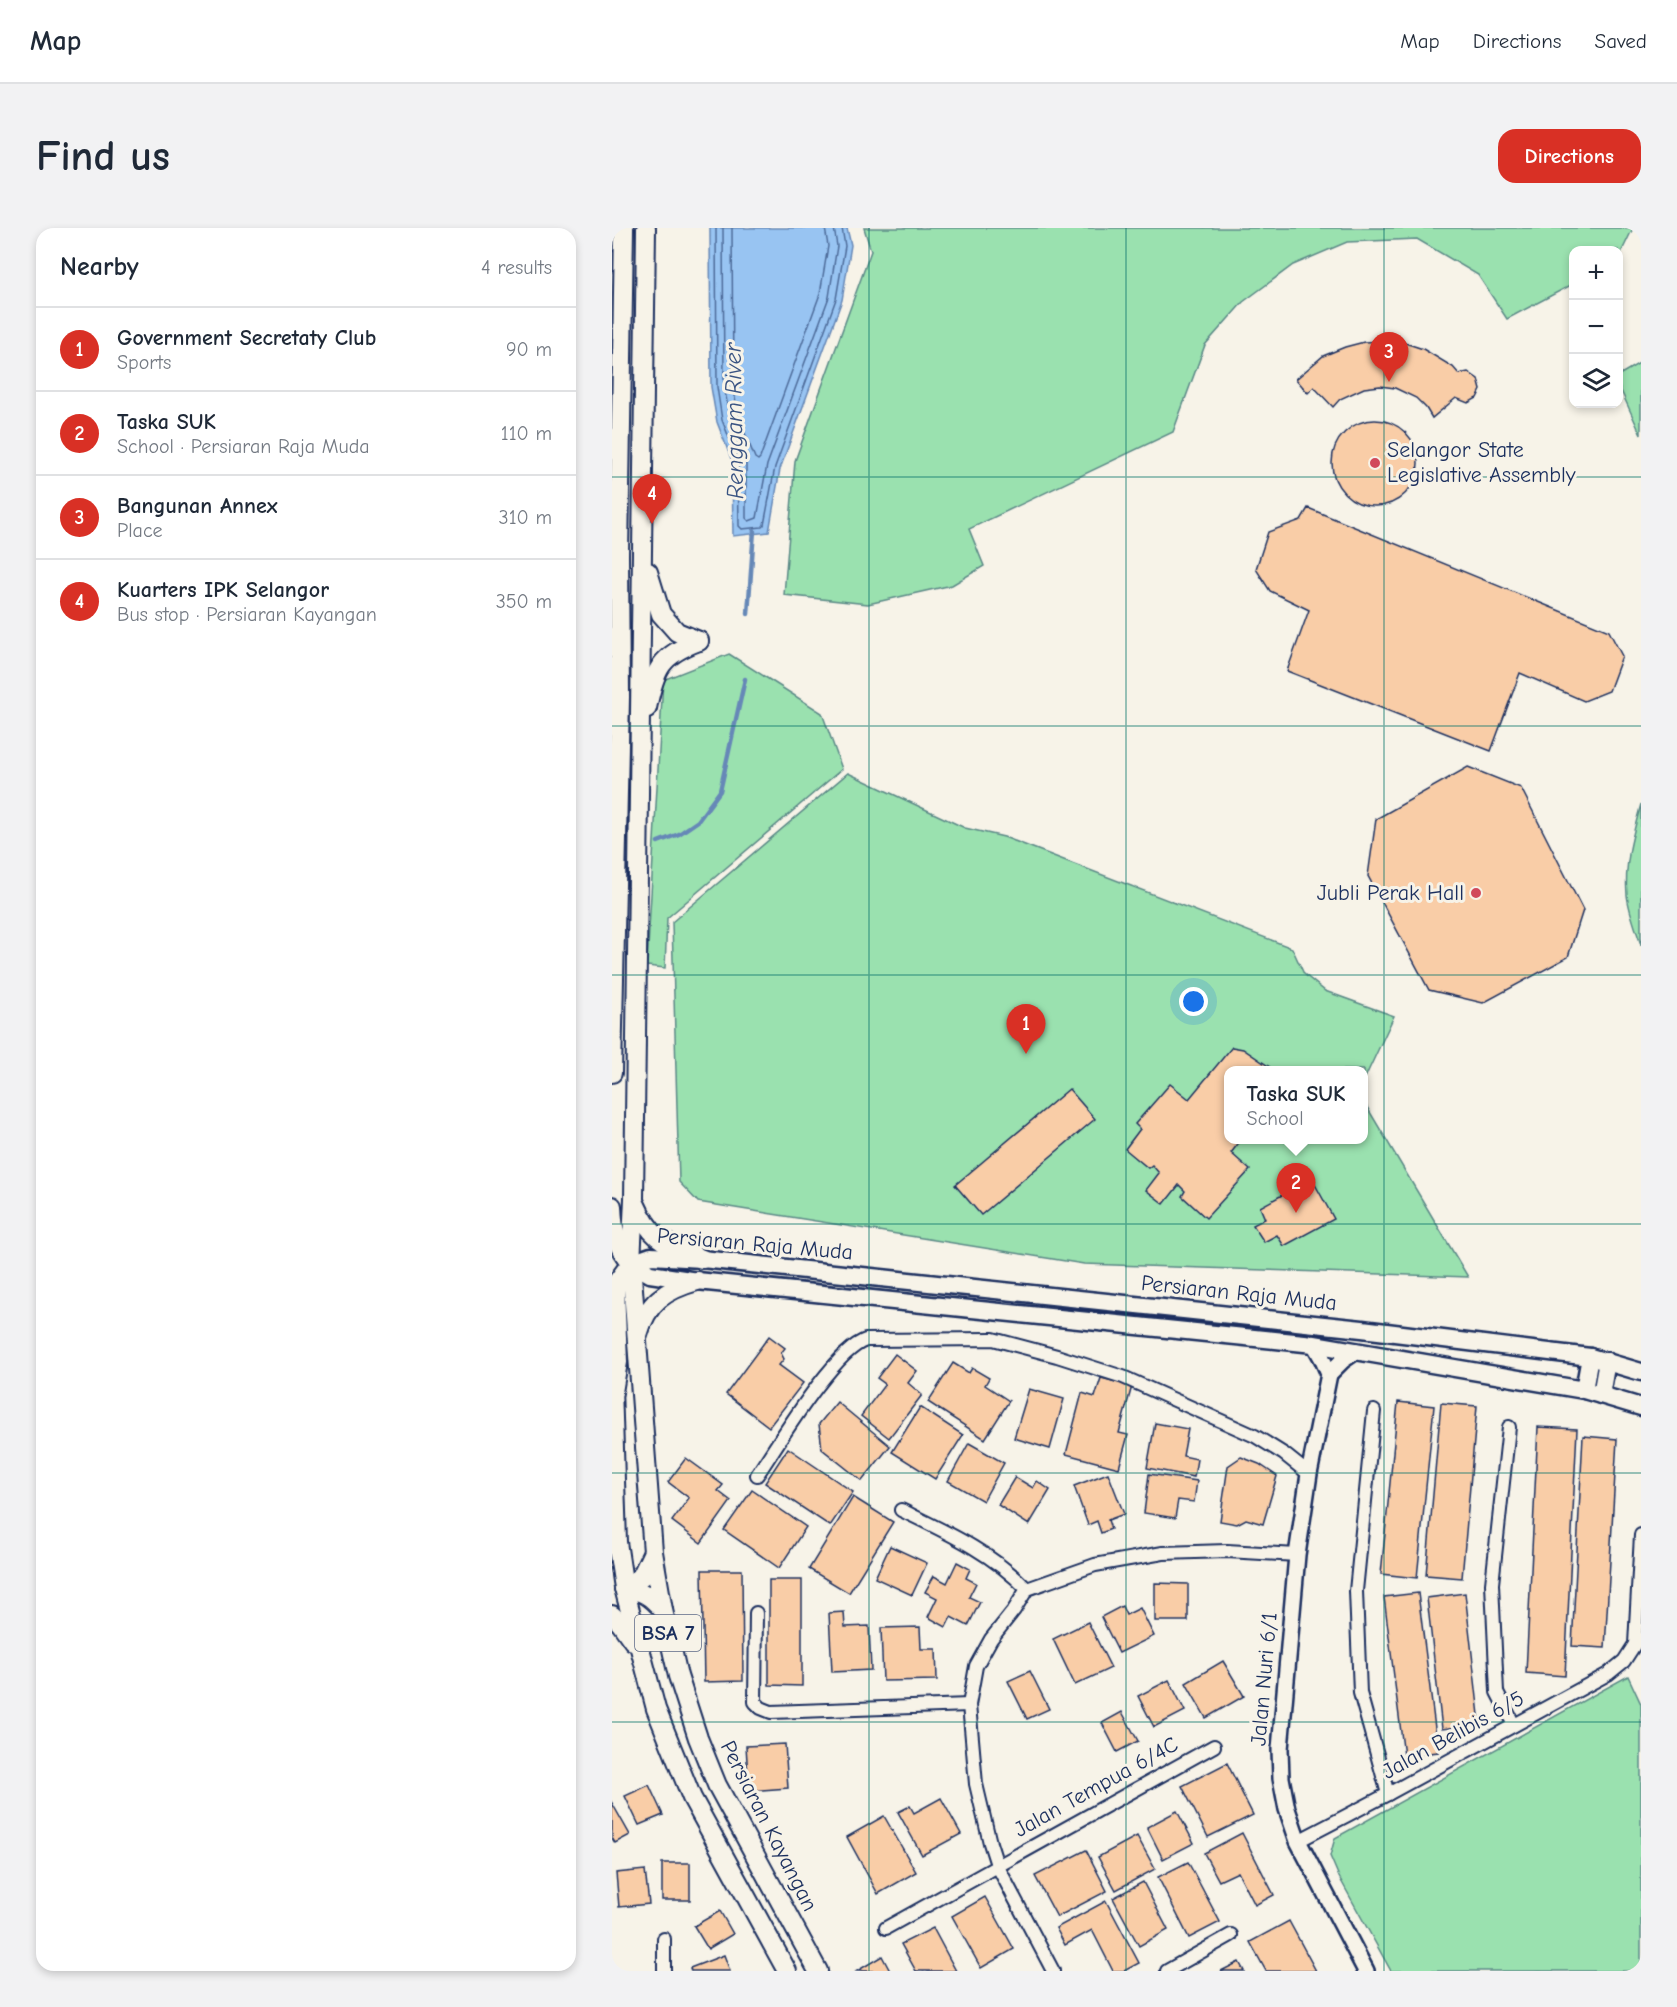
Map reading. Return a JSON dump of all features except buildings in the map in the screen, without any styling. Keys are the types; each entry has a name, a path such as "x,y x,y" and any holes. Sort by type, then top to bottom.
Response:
{"main road":[{"path":"612,1073 620,697 616,637 624,228"},
{"name":"Persiaran Kayangan","path":"646,228 631,1263 652,1552 678,1676 698,1738 717,1785 818,1971"},
{"path":"612,585 619,555"},
{"path":"639,746 653,683 665,659 678,649 699,641 677,632 661,614 643,555"},
{"path":"612,673 620,697"},
{"path":"633,1199 646,1226 654,1235 702,1259"},
{"name":"BSA 7","path":"612,1206 615,1237 623,1254 631,1263 617,1282 615,1290 618,1362 613,1392"},
{"name":"Persiaran Raja Muda","path":"631,1263 651,1256 702,1259 1362,1329 1590,1357 1641,1372"},
{"name":"Persiaran Raja Muda","path":"631,1263 650,1274 697,1281 1314,1344 1584,1390 1641,1407"},
{"path":"637,1339 642,1321 654,1303 678,1287 697,1281"},
{"path":"1584,1390 1590,1357"},
{"path":"1601,1395 1607,1361"},
{"name":"BSA 7","path":"612,1387 618,1589 642,1656 656,1709 692,1798 787,1971"},
{"path":"612,1564 617,1542"},
{"path":"618,1589 641,1577 652,1552"},
{"path":"618,1589 644,1592 652,1597 663,1610"},
{"path":"612,1615 621,1624 642,1656"}],"street":[{"path":"616,637 640,638"},
{"path":"757,1475 832,1366 858,1342 866,1340 993,1339 1123,1377 1255,1436 1284,1454 1309,1474"},
{"path":"1314,1344 1329,1374 1343,1360 1356,1352"},
{"name":"Jalan Nuri 6/1","path":"1329,1374 1309,1474 1297,1554 1280,1749 1281,1778 1287,1809 1298,1840 1366,1971"},
{"path":"1374,1412 1356,1591 1356,1618 1360,1693 1388,1794"},
{"path":"1509,1427 1492,1584 1497,1692 1514,1725"},
{"path":"901,1510 988,1555 1011,1572 1027,1589"},
{"name":"Jalan Belibis 6/5","path":"1298,1840 1388,1794 1608,1674 1624,1661 1635,1644 1641,1535"},
{"path":"1053,1971 997,1865 976,1784 969,1705 976,1666 990,1639 1014,1610 1027,1589 1095,1565 1163,1553 1227,1551 1297,1554"},
{"path":"756,1613 755,1702 761,1708 771,1712 969,1705"},
{"name":"Jalan Tempua 6/4C","path":"886,1928 1214,1746"},
{"path":"1167,1971 1232,1935"},
{"path":"664,1939 664,1971"}],"green space":[{"path":"864,228 1633,228 1623,249 1623,246 1569,246 1569,286 1507,319 1478,275 1417,239 1347,242 1293,265 1243,302 1205,345 1173,432 969,529 984,566 952,585 868,604 784,595 795,461 871,251"},
{"path":"1641,362 1641,435 1623,395 1623,373"},
{"path":"729,654 822,713 842,769 667,918 665,968 647,966 663,680"},
{"path":"848,773 965,828 1004,837 1292,948 1304,974 1325,991 1394,1016 1368,1071 1368,1066 1224,1066 1224,1144 1368,1144 1368,1109 1468,1277 1084,1264 698,1202 679,1182 672,922"},
{"path":"1641,804 1641,945 1629,908 1626,883 1630,849"},
{"path":"1628,1676 1641,1704 1641,1971 1391,1971 1339,1877 1330,1856 1335,1838"}],"water":[{"path":"710,228 847,228 851,245 842,300 780,469 769,532 733,536 732,461 717,422 711,387"}],"waterway":[{"name":"Renggam River","path":"748,614 754,530"},
{"name":"Renggam River","path":"658,842 679,834 698,821 720,791 745,679"}],"place":[{"name":"Bangunan Annex","path":"1389,382"},
{"name":"Selangor State Legislative Assembly","path":"1375,463"},
{"name":"Kuarters IPK Selangor","path":"652,524"},
{"name":"Jubli Perak Hall","path":"1476,893"},
{"name":"Government Secretaty Club","path":"1026,1054"},
{"name":"Taska SUK","path":"1296,1213"}]}
